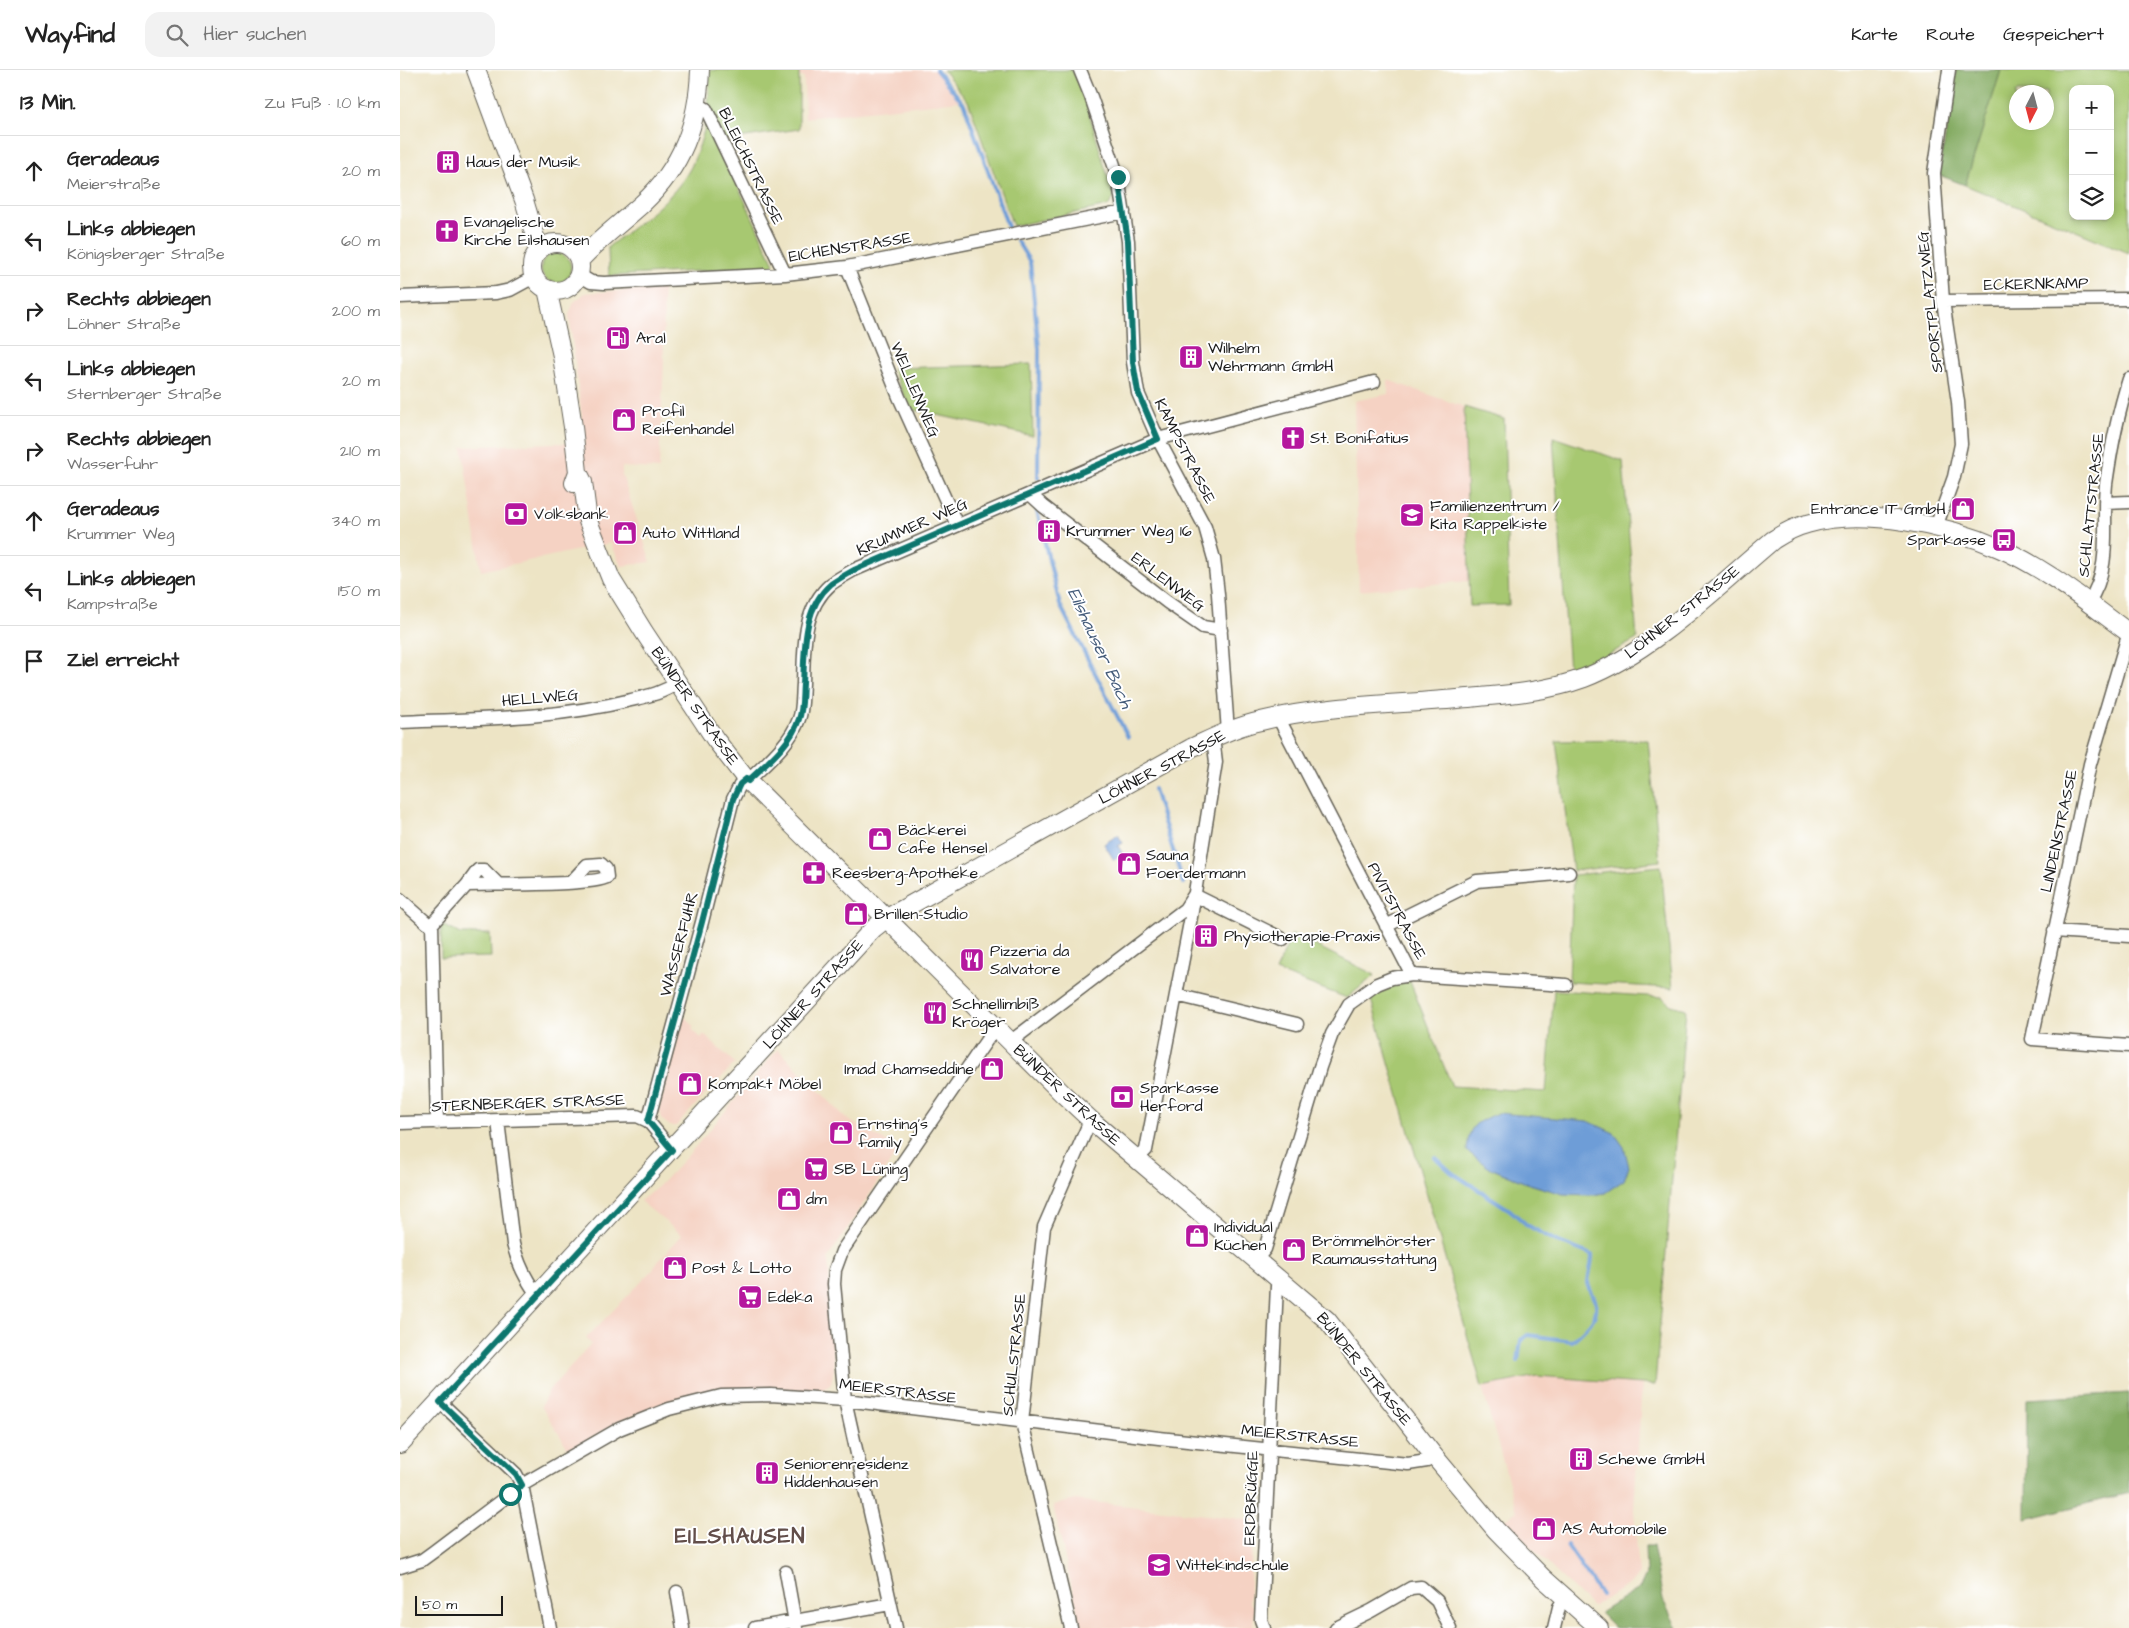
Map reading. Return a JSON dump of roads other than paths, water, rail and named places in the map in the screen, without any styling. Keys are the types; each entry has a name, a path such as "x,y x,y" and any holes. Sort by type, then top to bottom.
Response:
{"main road":[{"path":"476,70 524,200 545,247"},
{"path":"576,261 558,243 545,247 534,258 532,268 548,286 575,282 576,261 657,189 673,168 686,146 696,103 700,70"},
{"name":"BÜNDER STRASSE","path":"548,286 562,356 578,472 574,485 580,511 588,521 611,579 721,749 747,780 888,918 995,1028 1093,1122 1327,1320 1434,1456 1514,1550 1599,1628"},
{"name":"LÖHNER STRASSE","path":"400,1444 672,1150 870,931 888,918 1191,748 1260,721 1278,717 1373,706 1518,694 1560,685 1606,668 1641,648 1773,540 1794,528 1820,520 1872,518 1936,527 1999,548 2053,578 2129,632"}],"street":[{"name":"KAMPSTRASSE","path":"1080,70 1118,177 1128,241 1133,362 1138,392 1158,439 1205,527 1214,559 1221,630 1221,735 1176,995 1146,1150 1137,1159"},
{"name":"SPORTPLATZWEG","path":"1936,527 1954,476 1961,444 1958,402 1943,301 1934,173 1949,70"},
{"name":"BLEICHSTRASSE","path":"696,103 706,110 785,274"},
{"name":"EICHENSTRASSE","path":"576,261 591,282 604,284 785,274 847,267 1124,212"},
{"name":"WELLENWEG","path":"847,267 899,397 956,524"},
{"path":"400,297 496,293 548,286"},
{"name":"ECKERNKAMP","path":"1943,301 2129,298"},
{"name":"SCHLATTSTRASSE","path":"2088,603 2098,589 2105,557 2105,502 2117,417 2129,379"},
{"name":"KRUMMER WEG","path":"747,780 784,745 794,732 800,717 805,635 811,612 819,597 831,584 854,570 956,524 1158,439 1374,382"},
{"name":"ERLENWEG","path":"1030,494 1043,506 1203,628 1221,630"},
{"path":"2105,502 2129,502"},
{"name":"LINDENSTRASSE","path":"2129,632 2090,764 2032,1039 2129,1046"},
{"name":"HELLWEG","path":"400,722 518,717 595,709 662,692 677,683"},
{"name":"PIVITSTRASSE","path":"1256,1260 1265,1249 1320,1067 1332,1034 1349,1004 1377,984 1392,978 1412,974 1278,717"},
{"name":"WASSERFUHR","path":"648,1121 733,799 740,784 747,780"},
{"path":"1386,926 1477,881 1570,873"},
{"path":"437,1123 432,924 467,885 571,882"},
{"path":"1010,1042 1185,909 1194,895 1283,939"},
{"path":"400,899 427,923 432,924"},
{"path":"2054,931 2129,936"},
{"path":"1412,974 1566,985"},
{"path":"1176,995 1297,1024"},
{"path":"896,1628 845,1400 834,1284 835,1270 842,1252 995,1028"},
{"name":"STERNBERGER STRASSE","path":"400,1123 637,1116 648,1121"},
{"path":"498,1121 513,1244 521,1269 537,1294"},
{"path":"648,1121 672,1150"},
{"name":"SCHULSTRASSE","path":"1071,1628 1022,1422 1044,1228 1087,1128 1093,1122"},
{"name":"ERDBRÜGGE","path":"1264,1628 1261,1620 1277,1286 1281,1280"},
{"name":"MEIERSTRASSE","path":"400,1567 422,1560 522,1485 620,1428 669,1409 728,1396 771,1395 845,1400 1022,1422 1408,1464 1427,1462 1434,1456"},
{"path":"440,1402 516,1474 522,1485 550,1628"},
{"path":"786,1572 795,1624"},
{"path":"1336,1628 1412,1588 1421,1587 1437,1601 1450,1628"},
{"path":"677,1592 683,1628"},
{"path":"1554,1628 1559,1607 1566,1597"},
{"path":"755,1628 795,1624 890,1604"}],"water":[{"path":"1118,835 1123,843 1118,846 1123,854 1114,860 1104,844"},
{"path":"1498,1113 1588,1121 1614,1133 1624,1147 1629,1167 1624,1180 1605,1193 1591,1195 1563,1194 1526,1183 1488,1167 1467,1151 1469,1136 1474,1126"}],"waterway":[{"path":"936,70 964,104 1008,227"},
{"path":"1017,241 1030,262 1039,349 1038,478"},
{"name":"Eilshauser Bach","path":"1037,511 1060,605 1128,737"},
{"path":"1154,789 1183,883"},
{"name":"Eilshauser Bach","path":"1435,1157 1451,1172 1510,1210 1527,1225 1554,1240 1592,1255 1588,1282 1595,1300 1596,1312 1594,1318 1572,1341 1528,1335 1521,1340 1518,1361"},
{"name":"Eilshauser Bach","path":"1567,1545 1601,1595"}],"place":[{"name":"Haus der Musik","path":"448,162"},
{"name":"Evangelische Kirche Eilshausen","path":"447,231"},
{"name":"Aral","path":"618,338"},
{"name":"Wilhelm Wehrmann GmbH","path":"1191,357"},
{"name":"Profil Reifenhandel","path":"624,420"},
{"name":"St. Bonifatius","path":"1293,438"},
{"name":"Entrance IT GmbH","path":"1963,509"},
{"name":"Volksbank","path":"516,514"},
{"name":"Familienzentrum / Kita Rappelkiste","path":"1412,515"},
{"name":"Krummer Weg 16","path":"1049,531"},
{"name":"Auto Wittland","path":"625,533"},
{"name":"Sparkasse","path":"2004,540"},
{"name":"Bäckerei Cafe Hensel","path":"880,839"},
{"name":"Sauna Foerdermann","path":"1129,864"},
{"name":"Reesberg-Apotheke","path":"814,873"},
{"name":"Brillen-Studio","path":"856,914"},
{"name":"Physiotherapie-Praxis","path":"1206,936"},
{"name":"Pizzeria da Salvatore","path":"972,960"},
{"name":"Schnellimbiß Kröger","path":"935,1013"},
{"name":"Imad Chamseddine","path":"992,1069"},
{"name":"Kompakt Möbel","path":"690,1084"},
{"name":"Sparkasse Herford","path":"1122,1097"},
{"name":"Ernsting's family","path":"841,1133"},
{"name":"SB Lüning","path":"816,1169"},
{"name":"dm","path":"789,1199"},
{"name":"Individual Küchen","path":"1197,1236"},
{"name":"Brömmelhörster Raumausstattung","path":"1294,1250"},
{"name":"Post & Lotto","path":"675,1268"},
{"name":"Edeka","path":"750,1297"},
{"name":"Schewe GmbH","path":"1581,1459"},
{"name":"Seniorenresidenz Hiddenhausen","path":"767,1473"},
{"name":"AS Automobile","path":"1544,1529"},
{"name":"Wittekindschule","path":"1159,1565"}],"district":[{"name":"EILSHAUSEN","path":"740,1536"}]}
